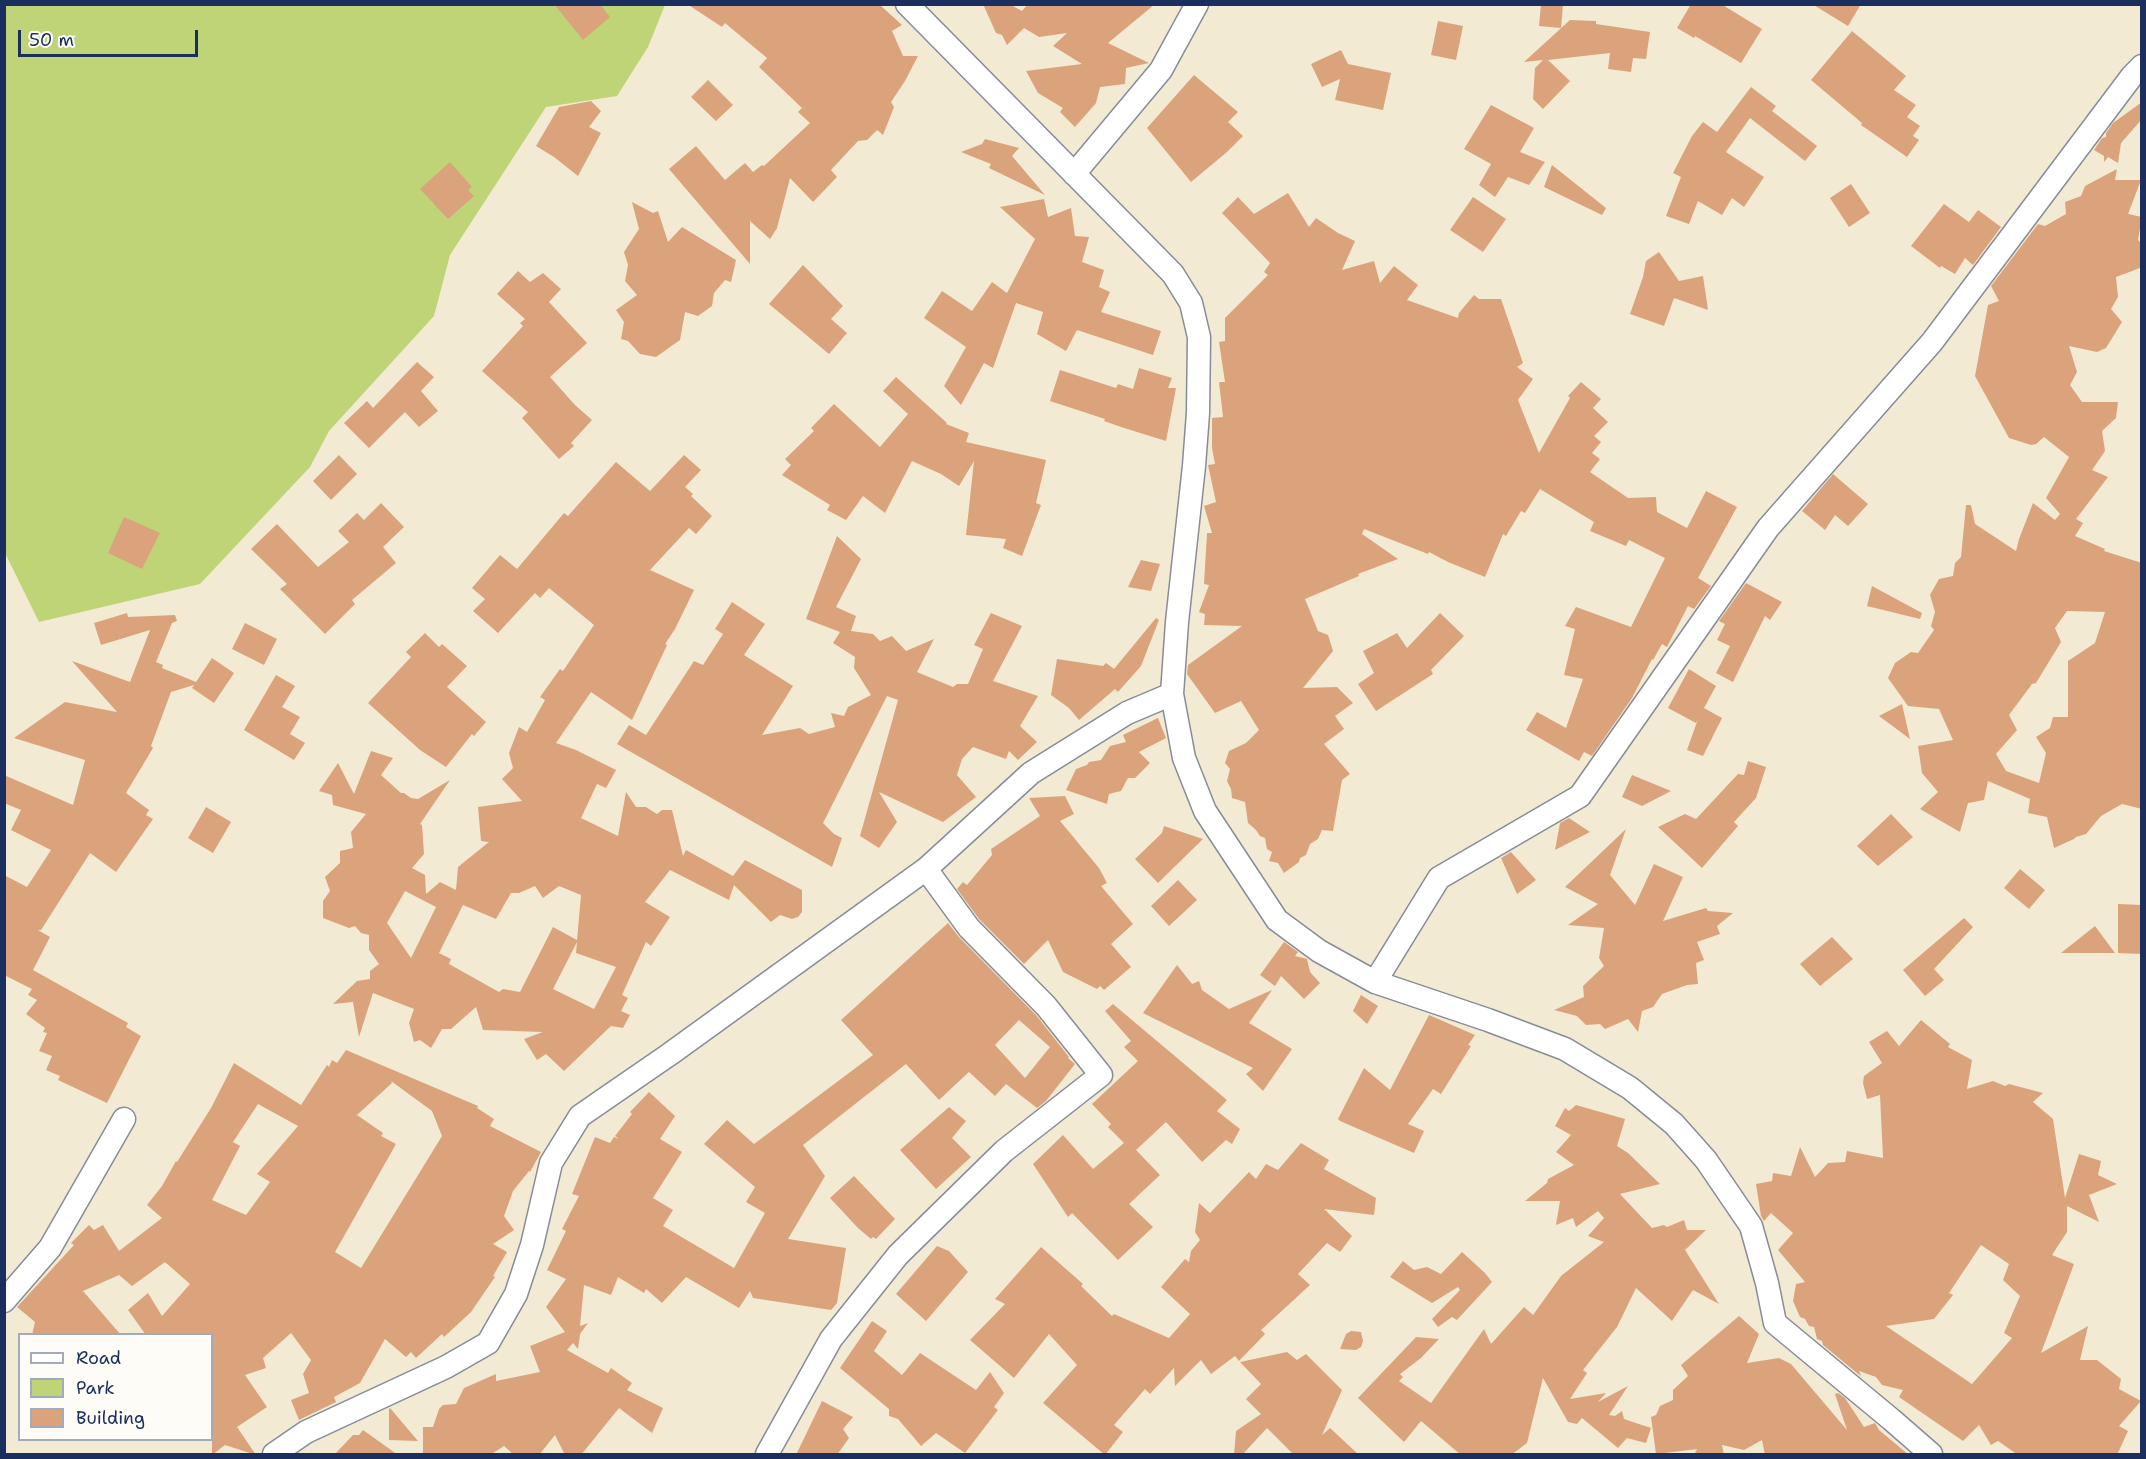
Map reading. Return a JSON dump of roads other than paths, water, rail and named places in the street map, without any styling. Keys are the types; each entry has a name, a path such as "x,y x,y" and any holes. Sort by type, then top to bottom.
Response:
{"street":[{"path":"907,4 1173,274 1191,303 1199,337 1198,413 1172,694 1184,758 1205,811 1277,920 1319,951 1375,982 1565,1049 1630,1088 1674,1124 1706,1160 1751,1226 1767,1283 1775,1323 1892,1420 1930,1455"},
{"path":"1074,174 1161,70 1197,4"},
{"path":"1375,982 1439,878 1580,796 1768,528 1932,342 2132,76 2142,66"},
{"path":"274,1455 306,1432 446,1367 488,1343 516,1294 532,1245 551,1163 580,1116 670,1054 926,869 1031,773 1127,713 1172,694"},
{"path":"767,1455 831,1340 898,1255 1004,1151 1101,1075 1046,1006 969,928 926,869"},
{"path":"4,1301 51,1248 124,1119"}]}
